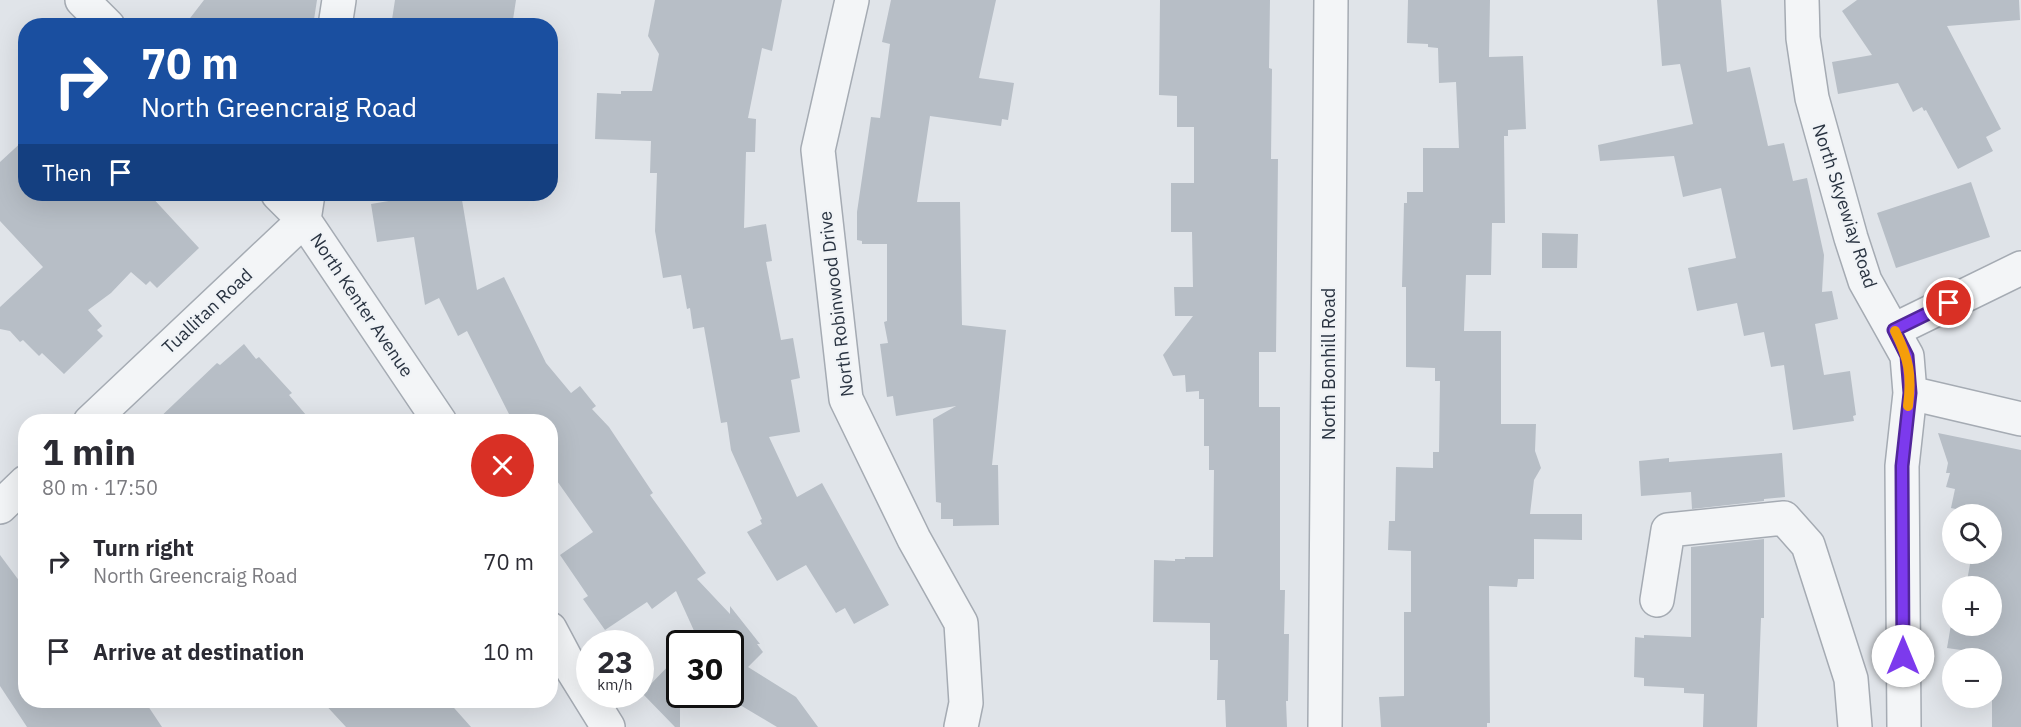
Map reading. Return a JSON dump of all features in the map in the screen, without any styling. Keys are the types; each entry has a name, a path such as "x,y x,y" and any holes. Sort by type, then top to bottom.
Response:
{"street":[{"path":"82,0 100,18"},
{"path":"336,18 339,0"},
{"name":"North Robinwood Drive","path":"852,0 818,150 846,399 914,539 961,623 966,703 961,727"},
{"name":"North Bonhill Road","path":"1325,727 1330,0"},
{"name":"North Skyewiay Road","path":"1802,0 1804,48 1812,98 1822,139 1865,281 1907,356 1910,393 1902,466 1904,727"},
{"name":"Tuallitan Road","path":"98,414 306,207"},
{"name":"North Kenter Avenue","path":"306,207 435,414"},
{"path":"1894,330 2021,268"},
{"path":"1910,393 2021,419"},
{"path":"0,507 18,490"},
{"path":"1657,600 1668,530 1784,518 1808,545 1851,679 1855,727"},
{"path":"558,644 608,727"}],"building":[{"path":"204,0 317,0 314,18 190,18"},
{"path":"395,0 516,0 513,18 392,18"},
{"path":"655,0 782,0 772,51 762,48 748,118 756,119 755,152 746,152 744,228 766,224 772,261 766,262 781,340 793,338 800,378 791,380 800,432 769,437 797,497 822,483 889,605 854,624 845,608 836,613 806,565 777,581 747,532 762,524 760,520 762,519 731,450 727,422 721,423 704,327 693,329 681,275 663,278 655,231 657,173 650,173 651,141 595,139 597,93 621,94 621,91 652,91 659,54 648,36"},
{"path":"891,0 996,0 979,78 1014,83 1008,120 1002,119 1001,126 930,116 917,202 960,202 962,325 1006,330 992,465 998,465 999,525 953,526 953,519 941,519 941,503 936,502 933,419 956,406 896,416 893,396 887,397 880,344 888,343 884,322 887,321 887,244 862,244 862,241 857,240 857,212 871,117 880,118 890,44 882,42"},
{"path":"1160,0 1270,0 1271,159 1278,159 1276,352 1259,352 1259,407 1280,407 1280,590 1285,590 1284,634 1289,634 1287,727 1226,727 1225,700 1217,700 1218,660 1210,660 1210,623 1153,622 1154,560 1175,561 1175,559 1185,559 1185,557 1213,557 1214,470 1209,470 1209,446 1204,446 1204,399 1199,399 1199,391 1186,392 1185,375 1173,376 1163,355 1193,316 1175,316 1174,287 1193,287 1192,232 1171,232 1171,183 1194,183 1194,127 1177,127 1177,96 1159,95"},
{"path":"1408,0 1490,0 1489,57 1523,56 1526,129 1508,130 1508,136 1504,136 1505,223 1492,223 1491,275 1466,275 1464,331 1501,331 1501,424 1536,424 1535,451 1541,468 1534,480 1530,514 1582,514 1582,540 1534,539 1534,579 1518,579 1517,587 1489,586 1490,723 1487,723 1487,727 1381,727 1379,697 1404,696 1404,612 1411,612 1411,551 1388,550 1389,521 1395,521 1396,467 1433,468 1433,452 1439,452 1440,381 1435,381 1435,368 1406,367 1406,287 1402,287 1404,203 1407,203 1407,192 1423,192 1423,148 1459,148 1456,82 1439,83 1438,48 1428,47 1428,44 1407,43"},
{"path":"1657,0 1721,0 1727,72 1750,67 1768,146 1784,143 1793,181 1807,178 1824,255 1822,292 1832,291 1838,319 1815,324 1824,375 1850,371 1856,415 1853,416 1854,421 1793,430 1784,365 1771,367 1764,332 1744,336 1737,303 1697,311 1688,268 1736,258 1721,188 1683,197 1674,156 1600,161 1598,145 1693,124 1680,64 1662,66"},
{"path":"1857,0 2019,0 2020,20 1947,26 2001,129 1986,137 1993,151 1958,169 1926,110 1924,111 1922,107 1913,112 1898,83 1838,94 1832,62 1872,55 1842,11"},
{"path":"18,145 18,201 155,201 199,248 157,288 150,281 146,285 131,272 111,293 88,310 102,326 97,330 103,336 64,374 42,353 39,356 23,340 20,342 10,331 0,329 0,307 43,267 0,221 0,162"},
{"path":"1971,182 1990,237 1896,268 1877,213"},
{"path":"389,201 462,201 477,290 504,277 546,363 571,393 580,386 596,406 592,409 609,427 653,493 650,495 706,573 697,579 730,614 730,606 760,644 757,644 763,652 748,667 796,697 818,727 777,727 744,707 744,630 694,630 676,591 652,609 647,602 605,630 583,599 588,596 560,555 593,532 558,482 558,414 509,414 467,331 458,336 439,298 425,305 414,237 377,242 371,204"},
{"path":"1542,233 1578,234 1577,268 1542,268"},
{"path":"244,344 256,359 259,357 292,393 289,395 305,414 163,414 217,363 220,365"},
{"path":"1938,433 2021,450 2021,727 1992,727 1992,708 2002,708 2002,648 1947,648 1949,636 2002,636 2002,576 1968,576 1970,564 2002,564 2002,504 1952,504 1955,489 1946,487 1950,473 1946,473 1948,463"},
{"path":"1782,453 1785,497 1692,509 1691,492 1641,496 1639,461 1669,458 1669,462"},
{"path":"1764,539 1764,618 1761,618 1757,727 1703,727 1704,694 1684,693 1684,688 1644,686 1644,678 1634,677 1635,637 1644,638 1644,635 1691,637 1691,547"},
{"path":"0,555 18,579 18,708 149,708 162,727 27,727 0,686"},
{"path":"666,668 666,708 680,708 680,727 675,727 654,705 654,681"},
{"path":"328,708 454,708 471,727 346,727"}],"slow traffic":[{"path":"1895,331 1907,356 1910,393 1908,406"}],"route":[{"path":"1903,656 1902,466 1910,393 1907,356 1894,330 1949,303"}]}
